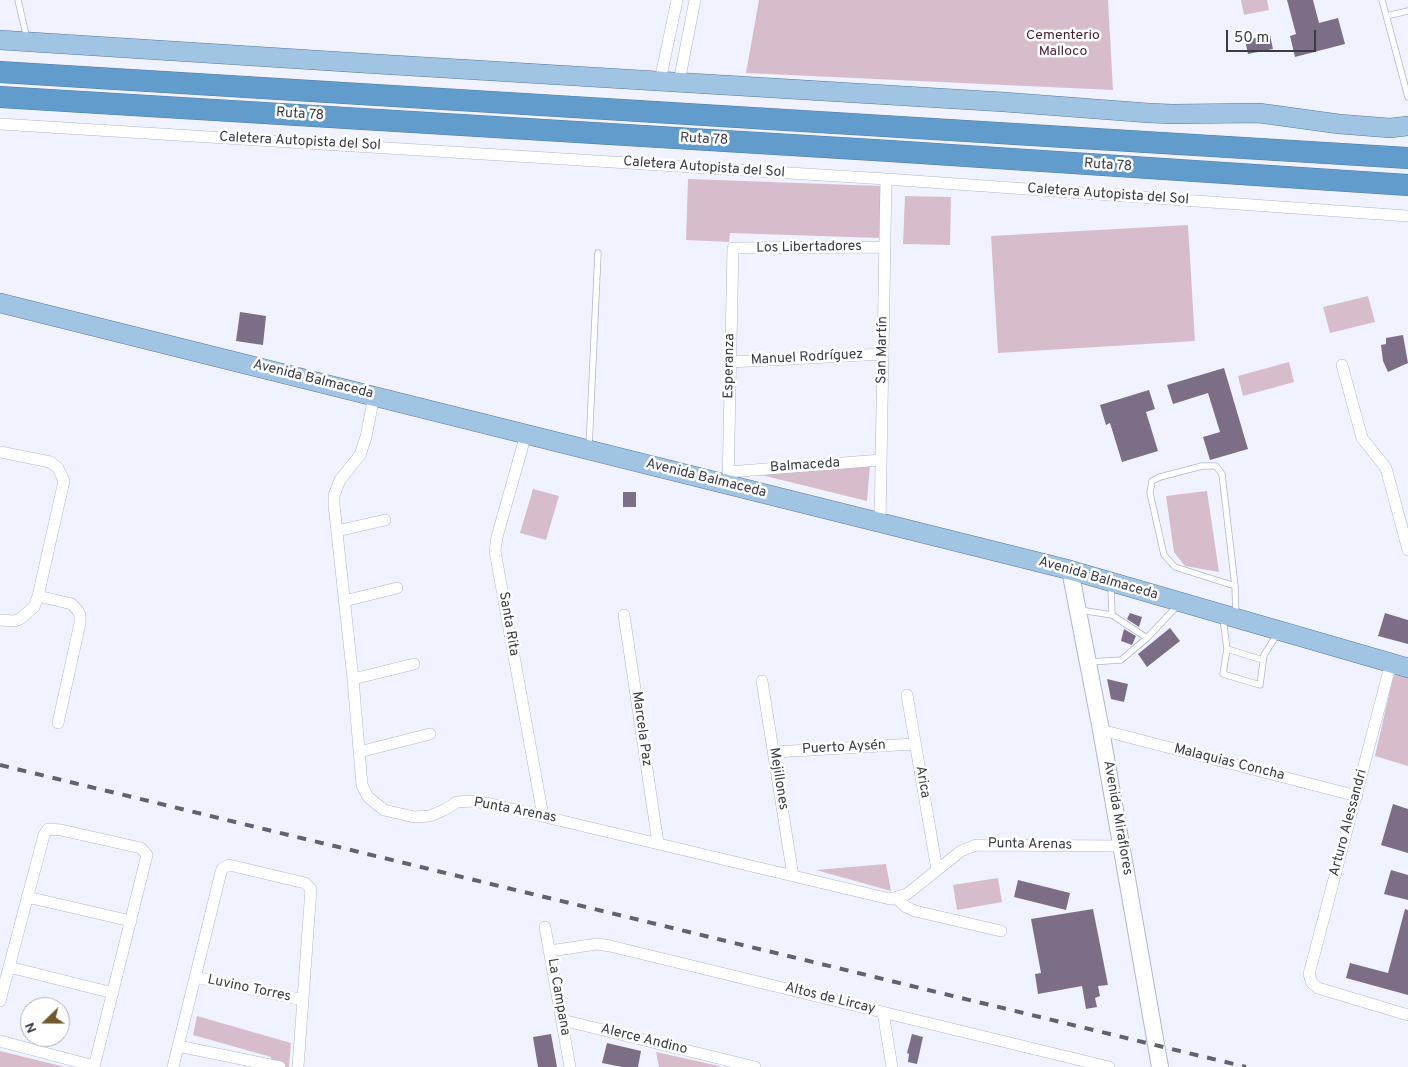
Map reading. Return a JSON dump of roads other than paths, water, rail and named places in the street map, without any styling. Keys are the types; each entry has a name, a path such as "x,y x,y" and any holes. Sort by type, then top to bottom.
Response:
{"highway":[{"path":"0,57 123,79"},
{"name":"Ruta 78","path":"0,72 1408,158"},
{"name":"Ruta 78","path":"0,97 1408,185"},
{"path":"0,108 96,102"}],"main road":[{"path":"0,40 660,80 1164,114 1259,112 1339,124 1399,127"},
{"name":"Avenida Balmaceda","path":"0,303 526,434 728,478 880,522 1111,581 1400,666"},
{"name":"Avenida Miraflores","path":"1070,570 1102,730 1160,1067"}],"street":[{"path":"660,80 677,0"},
{"path":"679,82 695,0"},
{"name":"Caletera Autopista del Sol","path":"0,124 886,179 1408,216"},
{"name":"San Martín","path":"880,522 886,179"},
{"name":"Los Libertadores","path":"733,248 885,247"},
{"name":"Esperanza","path":"728,478 733,248"},
{"name":"Manuel Rodríguez","path":"730,362 883,354"},
{"path":"1342,365 1362,438 1386,468 1408,550"},
{"name":"Punta Arenas","path":"374,396 366,437 360,455 340,480 334,495 334,505 353,679 362,785 368,797 384,810 414,817 430,816 457,802 472,801 543,816 884,898 896,898 907,894 961,851 976,845 1122,846"},
{"name":"Santa Rita","path":"526,434 497,537 495,552 543,816"},
{"path":"0,452 50,462 58,468 63,476 64,486 34,607 20,619 14,621 0,620"},
{"name":"Balmaceda","path":"728,478 881,460"},
{"path":"337,531 385,520"},
{"path":"344,601 397,588"},
{"path":"38,596 72,604 80,615 80,623 58,723"},
{"name":"Marcela Paz","path":"624,615 658,844"},
{"path":"353,679 414,664"},
{"name":"Arturo Alessandri","path":"1400,666 1357,796 1310,970 1310,979 1318,988 1408,1015"},
{"name":"Mejillones","path":"762,681 793,876"},
{"name":"Arica","path":"907,694 937,870"},
{"name":"Malaquias Concha","path":"1102,730 1357,796"},
{"path":"359,752 430,734"},
{"name":"Puerto Aysén","path":"774,752 915,744"},
{"path":"0,1001 44,835 48,829 61,830 141,848 147,855 94,1067 0,1042"},
{"path":"173,1067 221,872 226,866 233,866 305,883 310,886 298,1067"},
{"path":"27,897 131,921"},
{"name":"Punta Arenas","path":"896,898 906,907 915,911 1001,931"},
{"name":"La Campana","path":"545,927 570,1067"},
{"name":"Altos de Lircay","path":"550,951 597,944 606,945 1110,1067"},
{"path":"9,967 113,993"},
{"name":"Luvino Torres","path":"195,977 303,1000"},
{"path":"882,1012 892,1067"},
{"name":"Alerce Andino","path":"562,1020 729,1064 755,1067"},
{"path":"178,1046 280,1067"}],"lane":[{"path":"18,0 28,42"},
{"path":"1382,0 1408,97"},
{"path":"1387,16 1408,11"},
{"path":"589,449 598,253"},
{"path":"1235,586 1176,568 1164,555 1150,493 1152,481 1160,477 1202,466 1216,466 1222,474 1235,586 1225,625 1228,649 1223,674 1260,685 1264,654 1280,631"},
{"path":"1111,581 1112,616"},
{"path":"1088,662 1121,660 1147,638 1182,602"},
{"path":"1078,610 1112,616 1147,638"},
{"path":"1228,649 1263,660"}],"railway":[{"path":"0,765 1246,1067"}],"park label":[{"name":"Cementerio Malloco","path":"1063,44"}]}
